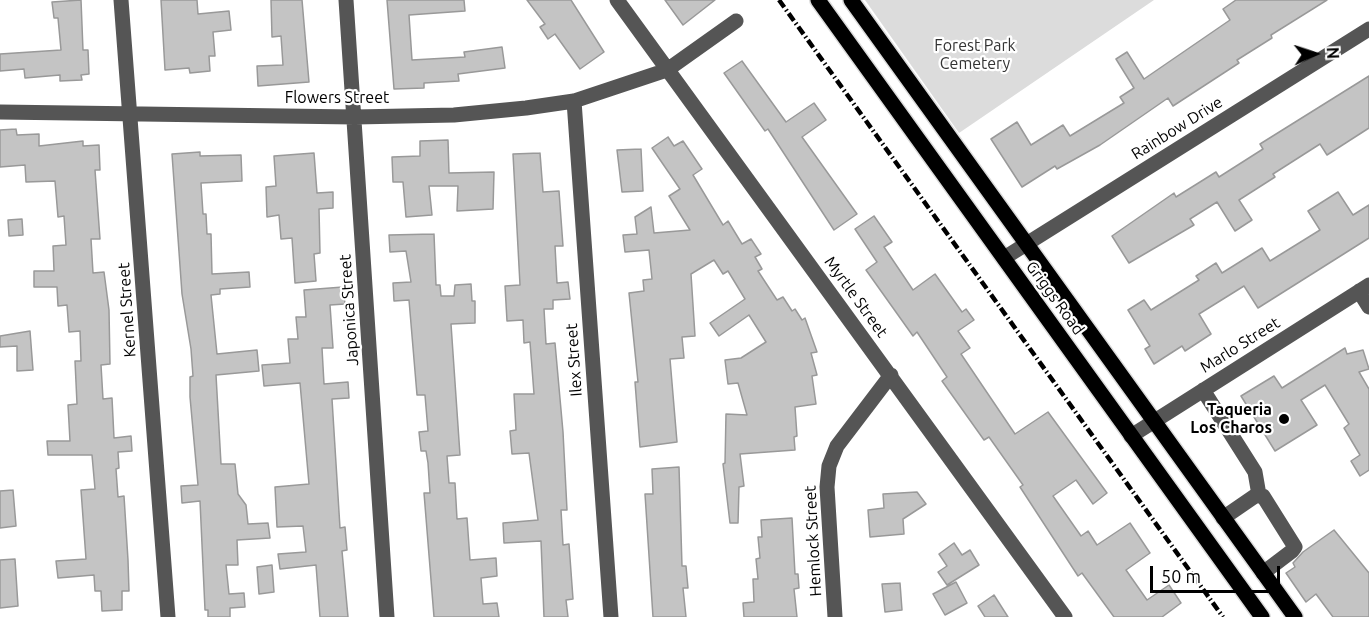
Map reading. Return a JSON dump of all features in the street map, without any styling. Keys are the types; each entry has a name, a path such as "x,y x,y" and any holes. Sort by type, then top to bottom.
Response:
{"main road":[{"name":"Griggs Road","path":"818,0 1262,617"},
{"name":"Griggs Road","path":"851,0 896,58 1026,244 1295,617"},
{"path":"1239,585 1263,573"}],"street":[{"name":"Kernel Street","path":"121,0 168,617"},
{"name":"Japonica Street","path":"346,0 387,617"},
{"name":"Myrtle Street","path":"617,0 1065,617"},
{"name":"Flowers Street","path":"0,112 355,117 454,115 574,101 667,70 736,21"},
{"name":"Rainbow Drive","path":"1004,258 1369,29"},
{"name":"Ilex Street","path":"574,101 611,617"},
{"name":"Marlo Street","path":"1131,436 1364,288"},
{"path":"1364,288 1369,307"},
{"name":"Hemlock Street","path":"835,617 827,498 829,466 837,446 891,375"},
{"path":"1203,390 1255,472 1259,495 1294,542 1292,552 1263,573"},
{"path":"1223,518 1259,495"}],"green space":[{"name":"Forest Park Cemetery","path":"865,0 1154,0 959,133"}],"building":[{"path":"81,0 83,50 88,50 89,74 81,75 82,80 60,81 60,75 25,78 24,69 0,71 0,54 61,50 58,18 54,18 52,2"},
{"path":"161,0 197,0 198,14 229,11 231,30 213,32 215,56 209,56 210,71 190,73 189,68 165,70"},
{"path":"271,0 302,0 309,82 258,86 257,66 283,65 281,36 272,37"},
{"path":"387,0 464,0 465,11 409,15 412,60 465,57 464,52 502,47 505,68 458,74 459,81 424,83 424,88 394,89"},
{"path":"527,0 571,0 604,52 580,69 555,34 548,39 540,27 545,24"},
{"path":"665,0 715,0 683,25"},
{"path":"1236,0 1327,0 1271,35 1272,38 1237,60 1239,63 1173,106 1168,98 1100,145 1057,169 1055,166 1022,187 991,139 1017,122 1031,145 1063,125 1070,136 1124,103 1120,97 1134,88 1116,59 1127,52 1144,79 1230,20 1223,9"},
{"path":"742,61 786,122 814,103 826,120 802,137 857,214 834,230 768,129 765,131 724,73"},
{"path":"1369,76 1369,128 1327,155 1320,144 1273,174 1275,177 1239,200 1252,220 1235,231 1217,202 1190,219 1194,225 1129,263 1112,236 1174,193 1176,197 1216,172 1219,177 1263,149 1260,144"},
{"path":"16,129 17,135 39,134 39,146 83,141 83,146 99,145 100,170 95,170 100,239 91,239 93,273 104,272 109,310 110,364 101,365 103,399 112,398 114,438 131,436 132,451 118,452 119,468 116,469 118,497 124,496 128,560 129,591 122,591 122,610 102,611 101,591 95,591 94,575 58,578 56,561 86,559 81,490 95,489 92,455 48,455 47,441 70,441 68,405 77,404 75,361 81,361 80,331 69,332 67,305 58,306 57,287 34,287 34,271 54,271 53,246 66,245 64,216 58,217 55,181 26,182 25,165 0,167 0,130"},
{"path":"668,137 674,146 683,141 702,169 693,175 723,225 728,221 742,244 751,239 761,254 755,257 762,269 758,271 777,300 783,297 792,311 795,309 802,320 805,318 817,352 811,353 817,375 812,376 816,404 795,407 797,436 794,437 795,450 740,454 744,486 739,487 738,523 730,523 723,464 725,463 726,414 747,415 738,383 728,384 725,360 741,358 766,342 749,315 719,336 710,323 745,299 728,271 723,274 714,260 691,274 695,336 682,337 684,358 670,359 677,442 640,447 635,382 638,382 629,293 644,291 643,280 652,279 649,250 625,252 623,235 637,234 635,217 651,207 654,233 690,230 669,196 680,189 652,148"},
{"path":"448,140 449,173 494,172 493,209 457,211 458,186 429,186 432,215 406,217 403,182 393,182 392,157 420,156 420,141"},
{"path":"641,149 643,191 622,192 617,150"},
{"path":"200,152 200,156 241,155 242,181 201,183 203,214 206,214 207,234 211,234 212,274 249,272 250,287 220,289 220,294 211,295 217,354 257,350 259,371 216,375 221,464 235,464 238,494 246,505 248,524 268,523 270,538 237,540 238,565 226,565 229,594 244,593 245,607 230,608 230,617 208,617 208,610 205,610 200,501 182,503 181,486 198,485 190,397 190,377 193,376 191,349 182,294 172,154"},
{"path":"314,153 317,193 333,192 333,208 319,209 320,253 314,254 316,281 295,283 292,238 281,239 279,215 267,217 266,187 276,186 274,156"},
{"path":"540,153 543,192 559,191 563,246 555,246 557,283 568,282 570,299 553,300 553,309 544,309 546,344 555,343 563,432 567,510 561,510 563,545 569,544 573,599 566,600 568,617 544,617 541,541 504,543 503,523 538,520 529,453 512,454 510,431 516,430 514,394 534,394 530,342 524,343 523,320 507,321 505,286 520,285 513,154"},
{"path":"1338,192 1353,215 1369,205 1369,238 1258,308 1244,286 1199,314 1211,334 1185,351 1182,346 1154,364 1145,349 1150,346 1128,310 1144,300 1151,310 1199,280 1196,276 1216,263 1222,273 1262,248 1270,261 1320,230 1308,211"},
{"path":"874,216 892,242 884,247 913,290 935,274 962,312 966,309 974,320 958,331 970,348 961,354 1015,434 1048,412 1107,493 1093,504 1076,480 1053,496 1081,536 1088,531 1097,545 1130,523 1150,553 1126,570 1147,600 1169,585 1181,603 1162,617 1114,617 1082,573 1078,576 1020,487 1023,485 989,437 984,440 942,381 947,377 917,332 913,336 866,270 877,262 855,229"},
{"path":"22,219 23,235 9,236 8,220"},
{"path":"434,234 436,285 440,285 441,296 454,296 455,285 471,284 472,301 475,301 475,323 451,324 460,455 447,456 449,483 455,483 457,519 467,518 470,560 496,558 497,576 481,578 483,604 497,603 499,617 434,617 424,493 430,493 428,463 426,451 421,451 419,432 428,431 425,395 417,395 409,300 394,301 393,283 411,282 406,251 390,252 389,235"},
{"path":"343,287 345,304 330,305 333,348 322,348 324,384 348,382 349,398 332,399 340,528 345,527 347,550 342,551 348,617 320,617 316,565 280,569 278,554 306,552 303,526 277,527 275,487 309,484 300,383 264,386 262,365 290,363 288,339 298,339 296,317 306,317 304,290"},
{"path":"30,331 33,370 17,371 17,346 0,347 0,336"},
{"path":"1345,348 1347,354 1363,350 1369,369 1359,372 1369,389 1369,470 1360,476 1351,461 1360,455 1344,428 1349,424 1325,385 1301,400 1317,425 1275,451 1241,396 1274,376 1282,388"},
{"path":"679,467 682,566 686,566 688,588 683,588 686,617 653,617 645,494 653,494 652,469"},
{"path":"13,490 16,526 0,528 0,491"},
{"path":"917,492 926,504 903,519 904,534 870,537 868,510 884,508 883,494"},
{"path":"792,518 795,574 798,574 799,588 794,589 797,617 744,617 743,603 754,602 753,579 758,579 756,559 760,558 758,537 762,537 761,520"},
{"path":"1334,530 1369,573 1369,617 1333,617 1316,594 1306,602 1286,573 1295,567 1293,563 1303,552"},
{"path":"954,543 962,555 970,550 979,565 947,585 938,572 947,566 939,554"},
{"path":"15,559 18,606 0,608 0,560"},
{"path":"272,565 274,592 259,594 257,567"},
{"path":"956,582 967,603 945,615 933,594"},
{"path":"900,583 902,610 885,612 882,584"},
{"path":"994,595 1008,617 985,617 978,606"}],"railway":[{"path":"779,0 1223,617"}],"place":[{"name":"Taqueria Los Charos","path":"1284,419"}]}
